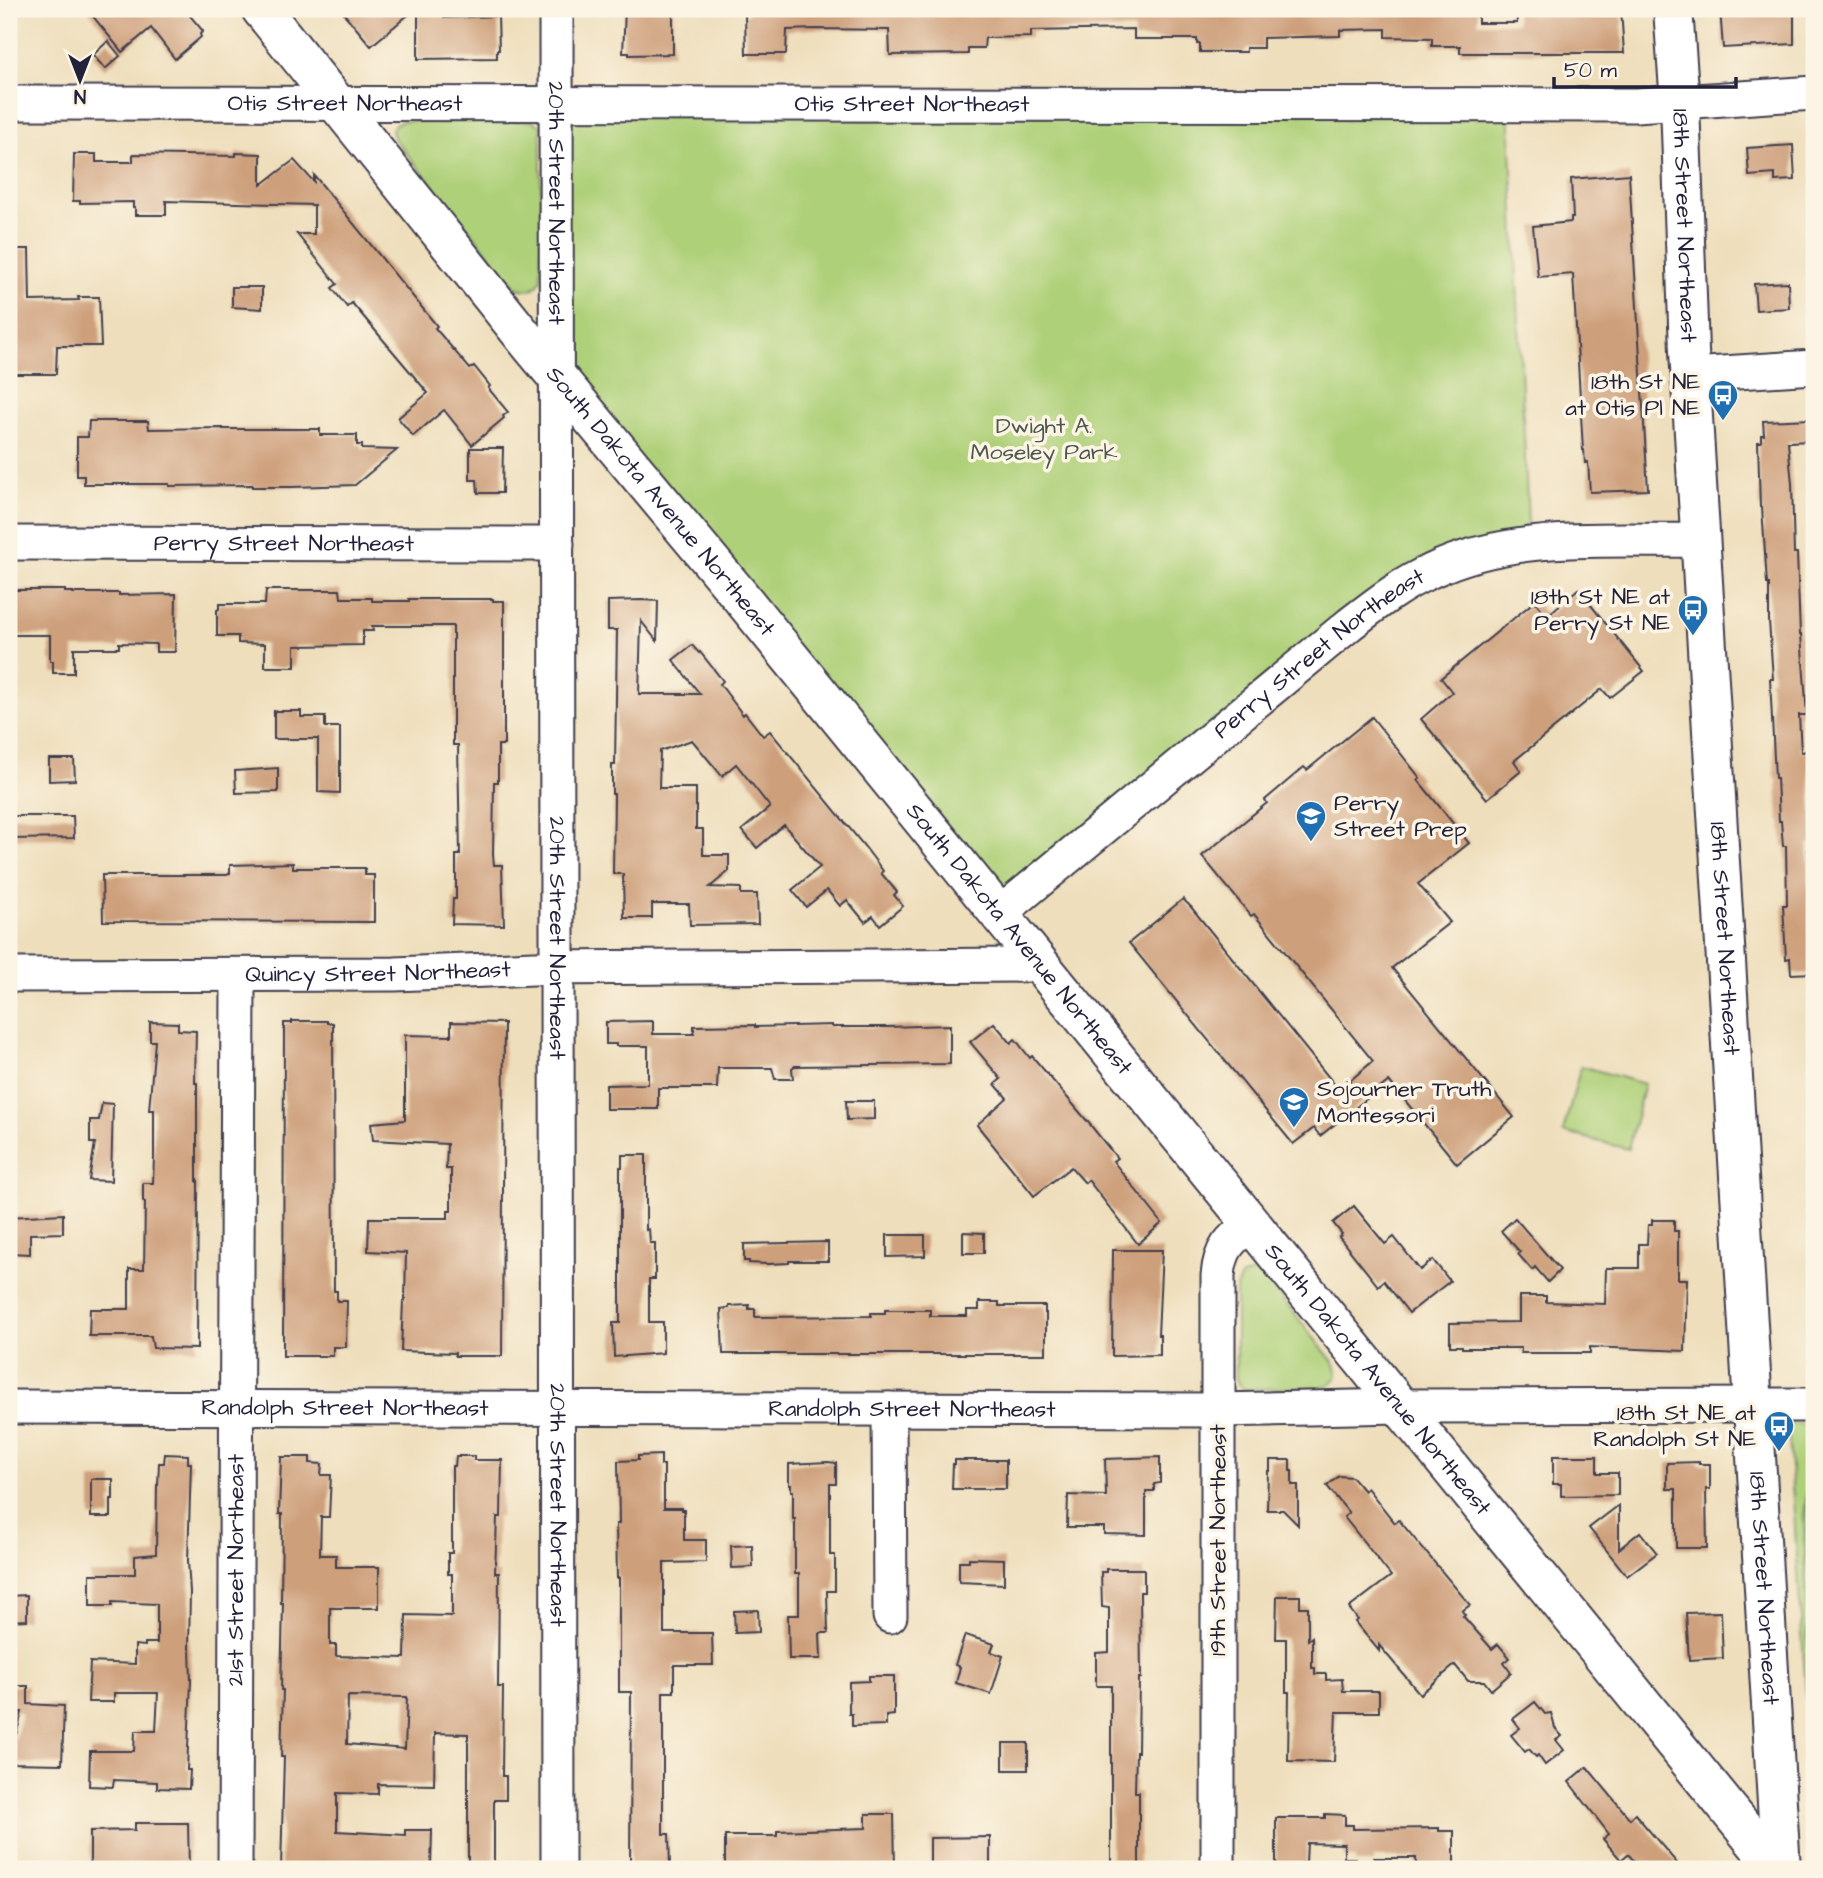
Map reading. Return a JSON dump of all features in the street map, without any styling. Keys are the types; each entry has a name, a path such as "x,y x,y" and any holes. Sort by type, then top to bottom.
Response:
{"main road":[{"name":"South Dakota Avenue Northeast","path":"261,9 532,347 766,628 1779,1869"},
{"name":"18th Street Northeast","path":"1673,9 1680,103 1691,375 1779,1869"}],"street":[{"name":"20th Street Northeast","path":"556,9 558,1869"},
{"name":"Otis Street Northeast","path":"9,103 1636,105 1814,93"},
{"path":"1691,375 1814,367"},
{"name":"Perry Street Northeast","path":"999,914 1350,624 1414,579 1454,562 1524,545 1595,540 1701,540"},
{"name":"Perry Street Northeast","path":"9,542 557,544"},
{"name":"Quincy Street Northeast","path":"9,975 395,974 557,968 1040,965"},
{"name":"21st Street Northeast","path":"235,1869 239,975"},
{"name":"19th Street Northeast","path":"1219,1869 1219,1265 1226,1245 1251,1224"},
{"name":"Randolph Street Northeast","path":"9,1407 1218,1410 1400,1406 1814,1405"},
{"path":"890,1409 890,1616"}],"green space":[{"name":"Dwight A. Moseley Park","path":"556,104 1509,105 1529,545 1414,579 999,914 557,375"},
{"path":"402,121 533,121 541,126 541,280 536,286 527,290 516,287 398,143 392,130 395,124"},
{"path":"1581,1066 1644,1084 1628,1149 1563,1132"},
{"path":"1253,1272 1263,1275 1335,1364 1337,1376 1330,1385 1322,1388 1244,1389 1238,1384 1236,1289 1241,1277"},
{"path":"1788,1424 1814,1424 1814,1812"},
{"path":"1814,1480 1814,1662 1808,1646 1804,1516 1807,1492"}],"building":[{"path":"87,9 179,9 183,13 186,11 203,31 201,37 175,59 151,28 122,52"},
{"path":"340,9 395,9 392,11 414,10 371,46"},
{"path":"444,9 444,18 498,16 497,58 418,59 418,10"},
{"path":"625,9 673,9 673,54 623,53"},
{"path":"906,9 906,13 967,13 967,9 1478,9 1478,23 1517,23 1516,9 1621,9 1624,53 1460,53 1460,46 1432,46 1432,38 1386,37 1386,29 1340,30 1340,36 1263,38 1263,48 1246,48 1246,52 1200,52 1197,39 1134,39 1134,29 1031,31 1031,37 985,38 984,48 968,48 968,54 890,55 889,30 815,29 787,30 786,54 746,54 745,14 748,14 749,10"},
{"path":"1720,9 1794,9 1794,44 1723,48"},
{"path":"108,41 120,56 105,69 93,55"},
{"path":"1793,145 1795,180 1775,181 1775,174 1749,176 1747,148"},
{"path":"236,153 261,154 261,185 294,160 314,182 314,175 437,326 435,328 470,369 474,366 490,386 488,388 508,412 504,418 472,445 444,410 413,436 398,418 428,393 352,303 347,307 332,288 337,284 297,234 314,234 314,205 166,201 166,215 135,215 133,202 73,201 74,154 96,154 96,162 133,162 133,154 236,156"},
{"path":"1629,174 1648,490 1590,492 1588,462 1585,463 1583,450 1573,274 1538,277 1533,226 1571,222 1571,179"},
{"path":"9,249 29,249 30,301 99,297 101,346 57,346 56,374 9,374"},
{"path":"1788,282 1789,308 1756,310 1754,284"},
{"path":"232,287 262,287 262,309 232,307"},
{"path":"1811,419 1812,441 1788,442 1807,715 1799,715 1801,752 1808,751 1814,839 1814,844 1808,844 1810,888 1814,888 1814,973 1791,974 1790,958 1786,959 1783,905 1787,905 1786,846 1783,846 1775,778 1769,584 1760,507 1758,442 1761,442 1761,435 1764,435 1763,421"},
{"path":"89,421 148,421 149,429 320,429 320,435 357,435 357,445 362,445 362,449 397,450 355,485 252,487 84,484 84,476 77,476 77,437 88,437"},
{"path":"470,448 503,448 502,493 478,493 477,480 470,480"},
{"path":"1578,589 1644,671 1610,698 1602,689 1514,761 1521,771 1487,799 1421,719 1452,692 1441,678 1535,601 1547,616"},
{"path":"9,590 65,590 73,593 119,595 176,594 175,652 156,652 156,644 119,643 119,648 74,648 74,673 53,673 50,635 9,635"},
{"path":"266,590 340,590 341,598 372,598 372,601 504,601 504,745 498,745 498,782 494,782 493,855 494,865 502,865 504,925 452,924 453,899 456,899 456,855 460,855 458,745 453,745 453,626 372,626 373,631 363,631 363,645 295,646 295,667 265,667 265,644 238,643 238,636 217,636 217,610 219,604 265,604"},
{"path":"608,601 658,601 657,641 641,621 639,694 700,694 673,660 692,645 700,652 723,681 720,684 743,715 745,713 763,736 770,731 865,847 897,892 894,895 903,906 880,925 873,916 865,922 847,900 840,906 827,890 806,907 792,890 820,867 784,825 757,848 742,830 770,807 736,764 722,776 692,740 660,751 659,788 696,788 696,829 703,829 703,855 729,855 729,871 710,887 741,888 741,894 757,894 758,924 690,925 689,904 652,904 652,918 624,918 623,874 613,874 612,765 615,765 617,630 608,630"},
{"path":"274,711 301,711 301,717 325,717 325,727 340,727 340,793 318,792 318,739 274,739"},
{"path":"1372,717 1469,843 1418,884 1450,922 1392,968 1514,1117 1457,1164 1389,1081 1320,1136 1314,1128 1293,1144 1129,943 1183,899 1339,1090 1373,1061 1254,914 1251,916 1202,856 1267,803 1265,800 1304,767 1307,770"},
{"path":"49,759 74,759 75,780 49,781"},
{"path":"278,768 278,792 236,793 235,771"},
{"path":"9,816 73,816 74,838 9,839"},
{"path":"293,863 293,868 365,868 365,875 374,875 374,922 103,921 102,875 227,875 230,873 230,865"},
{"path":"653,1021 653,1034 694,1034 694,1026 950,1025 950,1064 795,1066 792,1068 793,1079 775,1079 772,1068 718,1068 717,1088 658,1088 658,1109 606,1109 606,1085 648,1084 648,1046 606,1044 606,1022"},
{"path":"150,1022 178,1023 178,1030 196,1031 197,1349 153,1348 151,1336 89,1336 90,1309 129,1309 129,1269 144,1269 143,1183 153,1183 154,1158 154,1110 149,1110 155,1041 150,1041"},
{"path":"451,1022 504,1023 502,1356 455,1356 455,1353 401,1351 406,1253 368,1251 369,1218 448,1218 448,1211 451,1211 451,1169 446,1169 447,1144 373,1140 371,1123 405,1120 405,1035 451,1036"},
{"path":"284,1023 333,1023 334,1291 337,1291 337,1301 347,1301 346,1347 333,1347 333,1356 283,1356"},
{"path":"994,1023 1011,1043 1015,1039 1030,1058 1032,1056 1088,1122 1117,1158 1113,1161 1162,1223 1138,1244 1088,1180 1085,1183 1071,1167 1034,1196 977,1125 1007,1098 995,1084 1001,1079 970,1042"},
{"path":"846,1101 874,1101 874,1119 847,1120"},
{"path":"102,1103 113,1104 111,1181 89,1180 95,1143 90,1143 90,1120 99,1120"},
{"path":"622,1155 646,1155 646,1230 649,1229 650,1243 655,1243 655,1279 649,1279 649,1322 663,1322 663,1353 614,1357 613,1323 620,1323"},
{"path":"1354,1206 1385,1244 1394,1237 1420,1270 1433,1260 1450,1281 1409,1313 1384,1281 1378,1286 1339,1237 1342,1234 1333,1223"},
{"path":"63,1214 63,1233 30,1234 30,1254 9,1253 9,1217"},
{"path":"1515,1218 1560,1270 1548,1282 1535,1267 1532,1270 1501,1231"},
{"path":"1652,1220 1674,1220 1674,1231 1678,1231 1678,1279 1687,1279 1685,1351 1590,1347 1590,1353 1521,1353 1521,1348 1450,1346 1450,1323 1519,1322 1519,1296 1546,1296 1546,1302 1605,1304 1606,1268 1639,1268 1639,1244 1647,1244 1648,1225 1652,1225"},
{"path":"963,1232 984,1233 984,1253 963,1253"},
{"path":"887,1235 925,1235 925,1256 887,1257"},
{"path":"828,1242 828,1261 767,1264 744,1261 744,1244"},
{"path":"1113,1250 1162,1250 1158,1335 1160,1355 1112,1356"},
{"path":"979,1302 999,1302 999,1306 1045,1306 1046,1354 723,1354 721,1309 729,1306 749,1305 749,1309 755,1309 755,1317 871,1316 871,1313 885,1313 885,1310 930,1310 930,1316 967,1316 967,1310 979,1310"},
{"path":"165,1454 188,1455 188,1463 191,1463 188,1561 191,1681 187,1770 190,1770 189,1789 157,1788 157,1782 114,1780 113,1787 89,1786 90,1751 134,1751 135,1731 156,1731 158,1693 114,1693 114,1702 88,1702 90,1662 135,1664 135,1645 157,1643 157,1604 112,1602 112,1606 90,1606 90,1574 135,1574 135,1556 156,1554 157,1485 159,1463 164,1463"},
{"path":"661,1455 661,1465 664,1465 664,1508 684,1510 684,1540 706,1540 706,1562 664,1563 664,1633 712,1633 713,1665 674,1665 674,1692 663,1692 663,1834 669,1834 670,1869 630,1869 631,1692 619,1692 616,1524 619,1524 618,1461 638,1460 638,1456"},
{"path":"456,1456 474,1456 474,1460 502,1460 501,1517 497,1517 495,1573 499,1573 498,1687 503,1687 502,1776 506,1776 506,1800 494,1800 494,1869 468,1869 468,1734 435,1733 434,1785 378,1784 378,1794 337,1793 337,1831 405,1835 405,1830 432,1830 431,1869 281,1869 284,1757 281,1757 281,1457 310,1457 310,1463 322,1464 321,1475 331,1475 329,1517 321,1517 320,1555 336,1555 336,1567 379,1567 379,1608 330,1608 330,1645 336,1645 336,1656 405,1658 406,1615 452,1616 452,1574 448,1574 448,1553 452,1553 452,1466 455,1466","holes":["348,1696 407,1697 405,1749 347,1744"]},
{"path":"1553,1456 1597,1456 1597,1473 1618,1473 1618,1495 1561,1496 1561,1484 1553,1484"},
{"path":"1160,1457 1160,1483 1154,1484 1154,1491 1146,1491 1146,1535 1104,1534 1104,1527 1067,1527 1068,1495 1106,1496 1105,1459"},
{"path":"955,1460 1006,1460 1006,1489 952,1489"},
{"path":"1270,1460 1290,1460 1292,1485 1298,1485 1298,1525 1283,1510 1267,1510"},
{"path":"836,1463 836,1484 830,1484 830,1555 835,1555 835,1591 827,1591 828,1633 820,1633 821,1659 789,1659 788,1615 799,1615 799,1574 795,1574 795,1519 793,1491 789,1485 789,1464"},
{"path":"1667,1463 1710,1464 1710,1489 1706,1489 1707,1548 1676,1548 1676,1489 1667,1489"},
{"path":"1339,1476 1352,1477 1364,1491 1367,1488 1395,1523 1399,1520 1470,1605 1462,1611 1465,1615 1463,1616 1492,1649 1498,1644 1510,1658 1504,1663 1511,1673 1491,1690 1484,1681 1468,1681 1455,1665 1420,1694 1379,1645 1379,1651 1355,1622 1358,1620 1349,1608 1391,1576 1344,1517 1349,1513 1327,1486"},
{"path":"91,1479 113,1479 111,1517 91,1517"},
{"path":"1619,1505 1619,1549 1640,1532 1657,1553 1627,1576 1589,1528"},
{"path":"752,1545 753,1567 732,1568 731,1546"},
{"path":"969,1558 1004,1559 1004,1584 959,1582 959,1561 969,1561"},
{"path":"1106,1569 1144,1569 1144,1592 1140,1592 1141,1678 1135,1792 1139,1792 1139,1869 1111,1869 1111,1686 1096,1686 1096,1653 1109,1652 1109,1608 1102,1607 1101,1572 1106,1572"},
{"path":"27,1595 27,1620 9,1621 9,1596"},
{"path":"1277,1596 1300,1596 1300,1607 1308,1607 1308,1640 1312,1637 1312,1668 1315,1668 1315,1674 1326,1674 1326,1680 1342,1679 1343,1691 1379,1691 1379,1712 1336,1712 1334,1762 1288,1761 1289,1692 1286,1692 1286,1639 1276,1639"},
{"path":"758,1610 759,1632 735,1633 734,1611"},
{"path":"1721,1612 1723,1658 1689,1660 1686,1613"},
{"path":"965,1635 994,1644 991,1652 1003,1656 991,1694 956,1683 960,1667 955,1665"},
{"path":"869,1676 894,1676 894,1715 886,1716 886,1725 852,1726 852,1714 849,1714 849,1682 869,1681"},
{"path":"9,1686 28,1686 28,1704 64,1706 62,1764 9,1763 22,1712 9,1712"},
{"path":"1535,1702 1545,1714 1551,1713 1555,1728 1562,1736 1556,1740 1564,1750 1545,1765 1538,1755 1536,1757 1529,1749 1525,1752 1511,1735 1520,1728 1513,1719"},
{"path":"1003,1743 1028,1743 1028,1770 1003,1770"},
{"path":"1587,1767 1630,1819 1635,1814 1682,1869 1641,1869 1628,1854 1621,1860 1603,1839 1609,1834 1569,1782"},
{"path":"866,1814 894,1814 895,1869 725,1869 725,1836 777,1836 777,1831 866,1828"},
{"path":"1325,1814 1345,1815 1345,1825 1353,1825 1353,1829 1439,1828 1439,1831 1454,1831 1454,1869 1416,1869 1416,1858 1374,1858 1374,1863 1355,1863 1355,1858 1344,1858 1344,1844 1307,1843 1306,1863 1302,1863 1302,1869 1276,1869 1276,1818 1325,1818"},
{"path":"135,1823 188,1823 189,1869 90,1869 90,1831 135,1830"},
{"path":"990,1837 990,1869 930,1869 930,1838"}],"place":[{"name":"18th St NE at Otis Pl NE","path":"1723,422"},
{"name":"18th St NE at Perry St NE","path":"1693,637"},
{"name":"Perry Street Prep","path":"1311,843"},
{"name":"Sojourner Truth Montessori","path":"1294,1129"},
{"name":"18th St NE at Randolph St NE","path":"1779,1453"}]}
